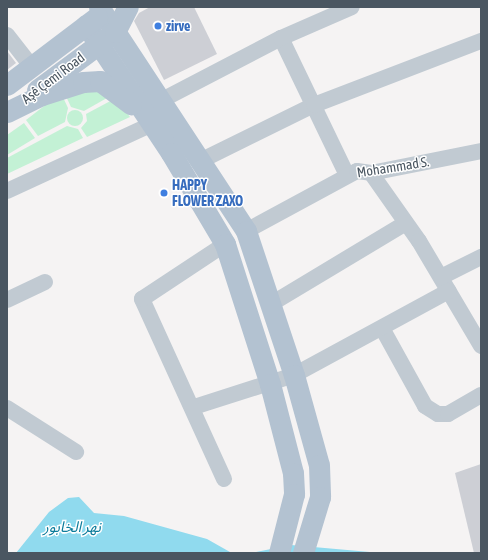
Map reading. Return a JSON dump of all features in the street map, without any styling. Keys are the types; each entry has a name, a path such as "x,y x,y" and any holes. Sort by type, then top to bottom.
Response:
{"main road":[{"path":"126,9 101,10 107,37 152,124 225,244 270,384 293,473 294,494 279,553"},
{"path":"107,37 126,9"},
{"name":"Aşê Çemi Road","path":"7,85 86,25 101,10"},
{"path":"86,25 107,37 160,101 246,231 294,375 320,465 320,497 302,553"},
{"name":"Aşê Çemi Road","path":"7,112 107,37"},
{"path":"7,112 64,87 100,82 127,100 152,124"}],"street":[{"path":"160,101 281,38 352,7"},
{"path":"7,35 31,66"},
{"path":"281,38 347,175"},
{"path":"200,161 314,105 481,40"},
{"path":"7,191 152,124"},
{"name":"Mohammad S.","path":"246,231 347,175 357,171 371,173 481,151"},
{"path":"371,173 441,277 481,346"},
{"path":"271,304 406,223"},
{"path":"224,479 194,407 142,298 225,244"},
{"path":"441,277 481,257"},
{"path":"7,300 45,282"},
{"path":"194,407 270,384 294,375 449,291"},
{"path":"382,328 425,406 438,414 448,414 481,395"},
{"path":"7,408 76,452"}],"green space":[{"path":"75,87 114,94 84,111 71,107 64,92"},
{"path":"61,93 68,108 65,122 38,136 26,120"},
{"path":"116,98 130,117 87,137 81,128 87,121 86,114"},
{"path":"75,110 81,112 83,118 81,124 75,126 69,124 67,118 69,112"},
{"path":"24,123 35,138 7,155 7,135"},
{"path":"67,126 78,129 83,138 7,174 7,158"}],"water":[{"name":"نهر الخابور","path":"79,497 94,513 124,516 207,539 230,552 256,552 291,545 381,553 16,553 49,512 68,498"}],"building":[{"path":"150,7 194,7 217,54 164,80 134,21 139,13"},
{"path":"7,51 16,63 7,70"},
{"path":"481,464 481,553 474,553 455,473"}],"place":[{"name":"zirve","path":"158,26"},
{"name":"HAPPY FLOWER ZAXO","path":"164,193"}]}
